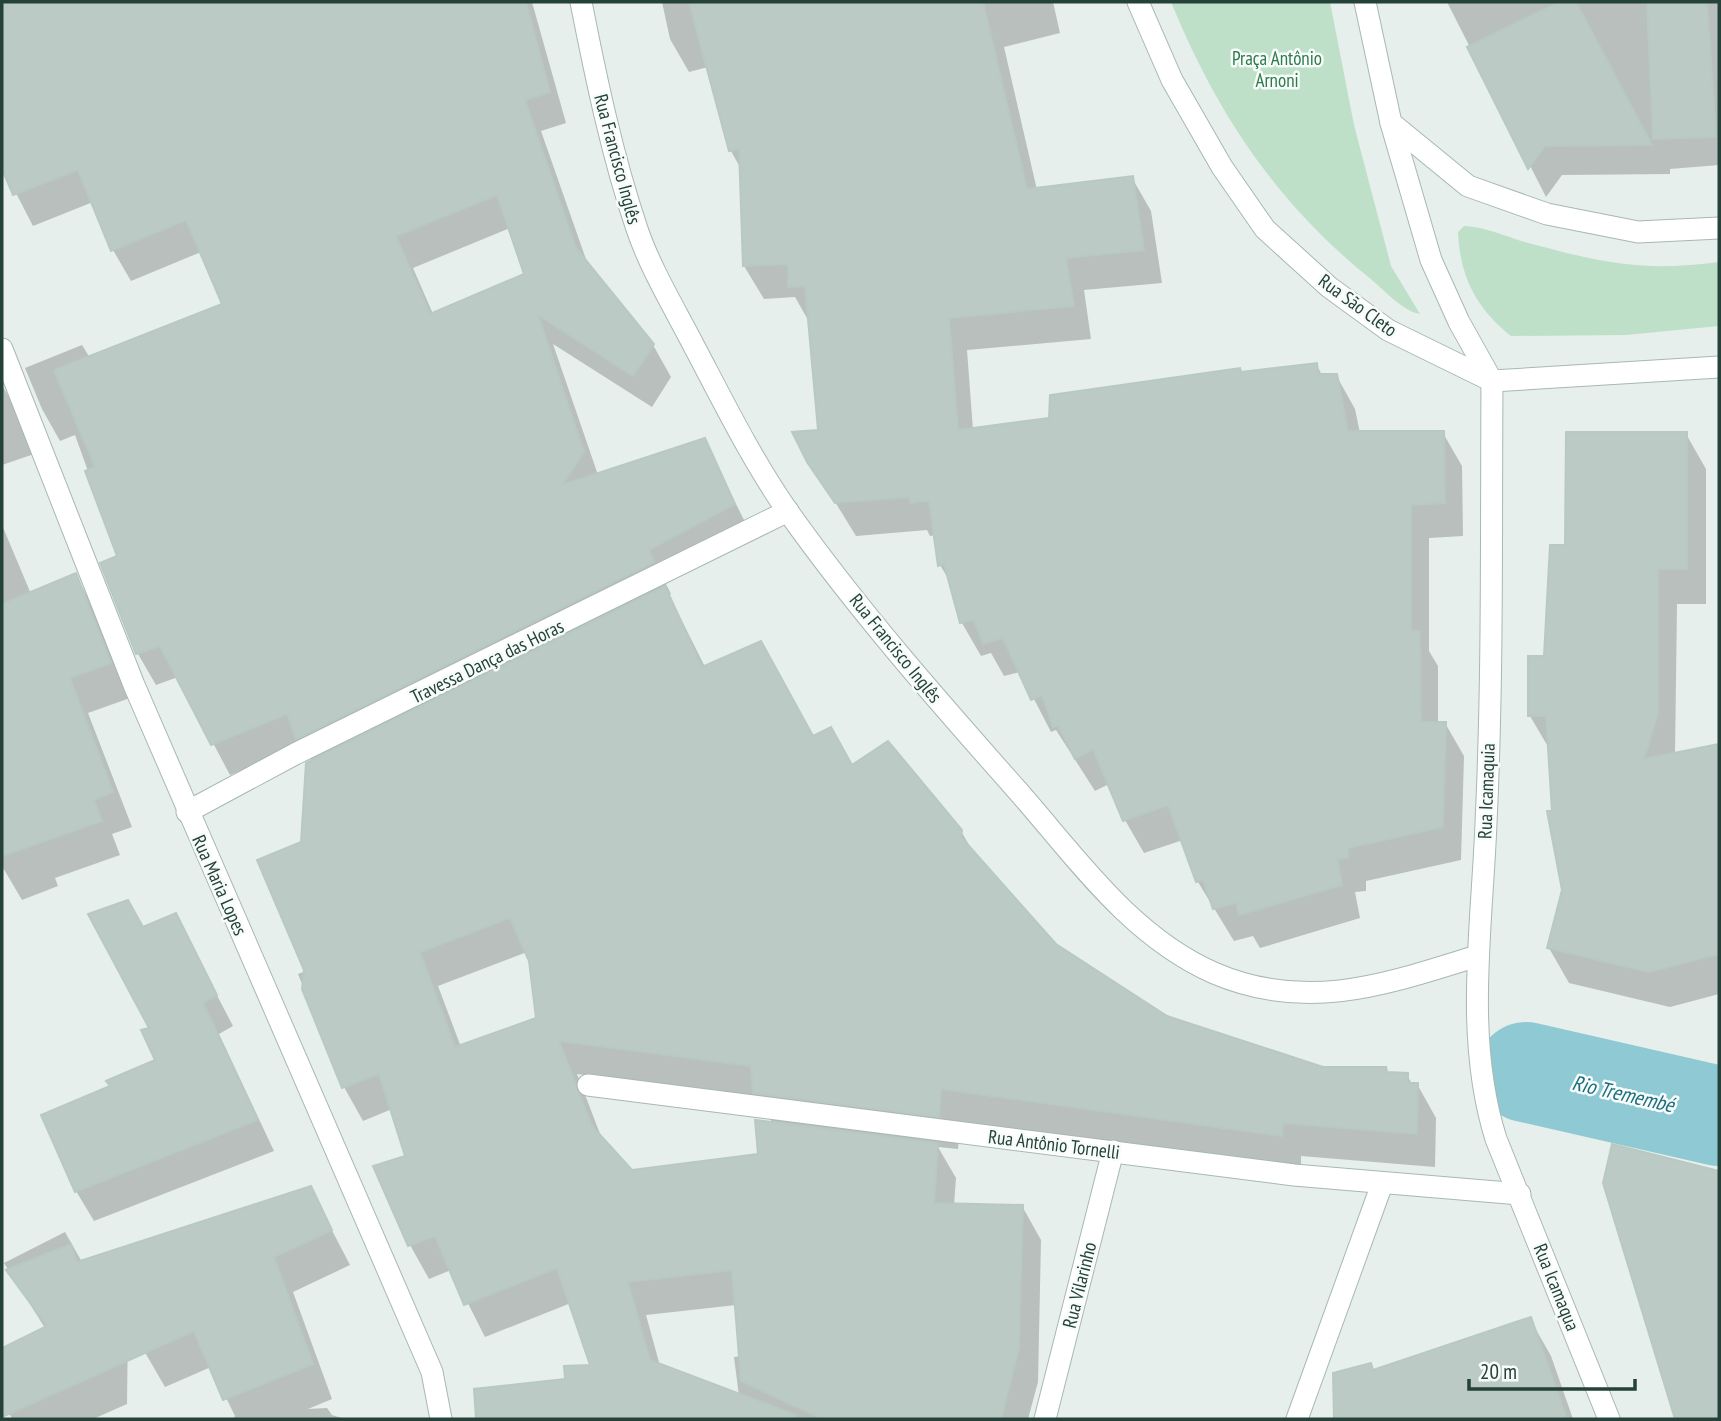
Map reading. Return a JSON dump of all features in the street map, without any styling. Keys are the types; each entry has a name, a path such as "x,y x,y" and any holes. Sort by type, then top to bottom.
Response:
{"street":[{"name":"Rua Francisco Inglês","path":"581,2 604,116 638,232 722,398 788,511 944,708 1126,915 1176,954 1217,974 1272,989 1325,994 1387,983 1477,956"},
{"name":"Rua São Cleto","path":"1138,2 1172,80 1222,167 1265,229 1329,287 1388,330 1492,381 1719,367"},
{"path":"1365,2 1391,123 1432,260 1459,322 1492,381"},
{"path":"1391,123 1468,186 1547,214 1638,232 1719,228"},
{"name":"Rua Maria Lopes","path":"2,349 187,812 277,1009 432,1372 441,1419"},
{"name":"Rua Icamaquia","path":"1492,381 1487,822 1477,956 1479,1050 1485,1104 1496,1139 1520,1194"},
{"name":"Travessa Dança das Horas","path":"187,812 295,754 788,511"},
{"name":"Rua Antônio Tornelli","path":"588,1085 1382,1184 1520,1194"},
{"name":"Rua Vilarinho","path":"1045,1419 1113,1152"},
{"path":"1297,1419 1382,1184"},
{"name":"Rua Icamaqua","path":"1520,1194 1609,1419"}],"green space":[{"name":"Praça Antônio Arnoni","path":"1171,2 1330,2 1354,125 1391,266 1420,314 1394,300 1338,251 1279,188 1253,154 1208,82"},
{"path":"1464,226 1481,228 1523,242 1581,256 1624,264 1668,266 1719,262 1719,326 1626,335 1511,336 1479,303 1466,277 1458,232"}],"building":[{"path":"2,2 526,2 550,92 525,100 576,248 654,344 633,376 538,315 584,452 562,485 705,438 735,504 649,550 654,562 296,739 287,714 211,745 160,646 136,654 100,563 117,556 85,471 95,467 54,370 222,304 186,220 111,251 78,170 13,195 2,169","holes":["497,195 524,274 430,314 396,236"]},
{"path":"689,2 983,2 1027,189 1133,176 1144,250 1066,258 1074,306 949,318 958,430 1049,418 1050,395 1240,368 1241,372 1317,363 1318,374 1337,374 1348,431 1444,431 1445,503 1411,505 1411,631 1420,631 1421,722 1446,722 1443,827 1348,848 1348,858 1337,859 1342,885 1239,915 1236,903 1213,909 1203,880 1196,882 1168,805 1123,821 1093,749 1075,759 1058,725 1053,727 1042,695 1031,700 1003,638 983,644 974,620 960,623 944,564 938,566 929,501 910,503 909,497 835,503 807,462 792,432 818,430 805,286 788,287 788,264 743,266 739,149 729,151"},
{"path":"1559,2 1576,2 1652,145 1545,146 1528,169 1467,47"},
{"path":"1647,2 1707,2 1716,137 1653,139"},
{"path":"1566,432 1687,432 1687,569 1658,569 1658,713 1644,759 1719,744 1719,954 1649,972 1547,948 1562,890 1547,811 1552,811 1546,716 1528,716 1528,656 1544,656 1550,545 1565,545"},
{"path":"76,573 111,663 70,678 113,792 94,800 102,821 2,856 2,604"},
{"path":"665,586 702,667 761,641 813,736 831,727 852,765 888,741 962,830 961,837 1056,944 1167,1016 1323,1067 1386,1067 1387,1072 1408,1073 1408,1083 1418,1083 1417,1134 1283,1123 1282,1136 941,1089 939,1117 753,1093 751,1066 559,1041 592,1126 632,1170 758,1154 755,1120 938,1143 934,1203 1023,1205 1019,1348 1001,1419 822,1419 741,1381 732,1270 628,1282 650,1360 796,1415 795,1419 476,1419 474,1389 565,1379 564,1366 590,1365 557,1268 464,1305 435,1236 408,1246 373,1166 405,1156 379,1074 342,1088 302,989 304,970 257,860 301,842 306,763","holes":["510,918 529,961 536,1018 455,1047 420,952"]},
{"path":"128,900 143,927 176,913 217,995 203,1003 258,1120 75,1192 41,1115 110,1086 106,1081 155,1060 141,1030 149,1028 88,914"},
{"path":"1612,1144 1719,1171 1719,1419 1675,1419 1603,1183"},
{"path":"311,1186 332,1230 274,1257 313,1364 223,1400 194,1331 2,1417 2,1348 47,1326 6,1270 71,1244 77,1262"},
{"path":"1531,1317 1567,1419 1334,1419 1333,1373 1371,1363 1373,1370"}],"waterway":[{"name":"Rio Tremembé","path":"1526,1072 1719,1116"}]}
